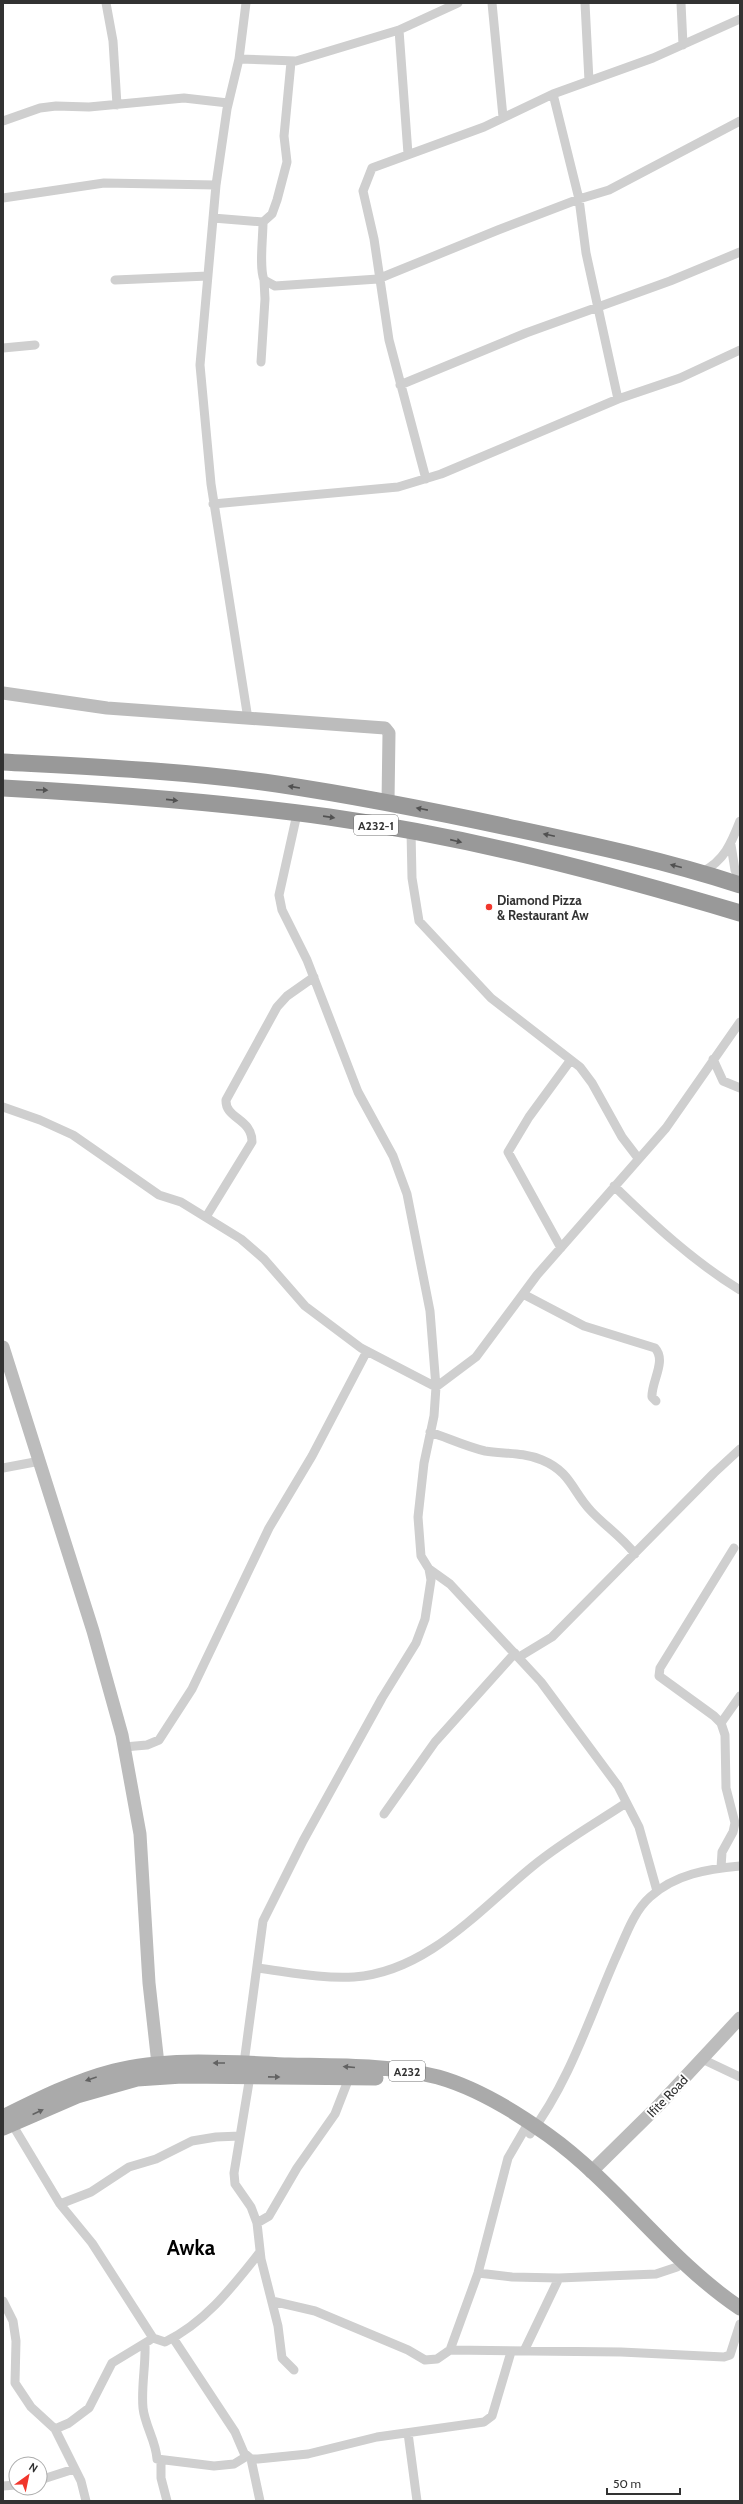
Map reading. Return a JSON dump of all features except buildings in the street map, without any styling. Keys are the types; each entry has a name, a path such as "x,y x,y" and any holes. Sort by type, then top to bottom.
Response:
{"highway":[{"name":"A232-1","path":"3,762 190,774 276,784 388,802 588,844 702,872 740,885"},
{"name":"A232-1","path":"3,788 157,798 297,814 411,831 593,871 740,913"}],"main road":[{"name":"A232","path":"6,2123 77,2096 159,2070 247,2070 340,2066 414,2072 468,2087 529,2128 570,2152 696,2274 740,2308"},
{"name":"A232","path":"247,2070 349,2078 372,2078 417,2083 447,2089 467,2097 529,2128 585,2177 708,2297 740,2318"}],"street":[{"path":"106,3 113,41 117,105"},
{"path":"246,3 239,59 228,103 216,185 200,365 213,504 248,719"},
{"path":"239,59 292,62 399,30 458,3"},
{"path":"492,3 503,117"},
{"path":"585,3 589,81"},
{"path":"681,3 683,45"},
{"path":"426,479 389,340 378,278 374,239 363,191 366,178 372,168 484,127 552,94 683,45 740,19"},
{"path":"399,30 408,154"},
{"path":"213,218 263,222 272,214 287,162 284,136 292,62"},
{"path":"552,94 579,199 586,253 618,399"},
{"path":"3,121 40,108 117,105 184,98 228,103"},
{"path":"264,280 275,286 378,278 579,199 609,190 740,121"},
{"path":"3,198 104,183 216,185"},
{"path":"261,362 265,299 264,280 260,272 264,249 263,222"},
{"path":"400,385 598,306 670,281 740,252"},
{"path":"115,280 208,276"},
{"path":"3,348 35,344"},
{"path":"213,504 398,487 426,479 505,448 618,399 680,378 740,350"},
{"path":"3,694 107,708 385,728 389,733 388,802"},
{"path":"294,2370 282,2358 278,2326 260,2252 257,2224 251,2207 235,2184 234,2173 240,2136 263,1921 273,1897 382,1698 416,1644 425,1619 431,1580 429,1569 421,1556 418,1517 424,1463 436,1387 430,1312 407,1194 393,1156 358,1092 314,977 282,910 279,895 297,814"},
{"path":"702,872 717,862 731,845 737,836 740,821"},
{"path":"411,831 412,878 419,921 491,998 570,1061 580,1067 592,1083 622,1137 638,1158"},
{"path":"731,845 735,870 740,878"},
{"path":"206,1217 252,1142 248,1128 228,1110 226,1100 277,1007 287,996 314,977"},
{"path":"436,1387 476,1357 523,1294 561,1248 638,1158 666,1128 740,1022"},
{"path":"713,1059 723,1081 740,1088"},
{"path":"561,1248 508,1152 529,1117 570,1061"},
{"path":"3,1107 40,1120 73,1135 159,1195 181,1202 241,1239 264,1259 304,1306 367,1351 436,1387"},
{"path":"614,1186 654,1225 698,1261 740,1290"},
{"path":"523,1294 584,1326 655,1348 658,1351 660,1363 651,1392 652,1397 656,1401"},
{"path":"3,1347 40,1461 92,1631 124,1747 140,1834 149,1983 159,2070"},
{"path":"124,1747 147,1745 159,1740 192,1689 269,1528 312,1456 367,1351"},
{"path":"430,1432 485,1450 526,1454 543,1460 559,1469 571,1480 579,1496 591,1511 635,1554"},
{"path":"384,1814 435,1742 517,1655 552,1636 714,1473 740,1449"},
{"path":"3,1468 40,1461"},
{"path":"721,1868 722,1852 733,1832 734,1823 726,1788 725,1735 721,1723 659,1676 660,1668 734,1548"},
{"path":"429,1569 450,1584 541,1682 618,1786 638,1827 657,1891"},
{"path":"721,1723 740,1696"},
{"path":"257,1968 326,1976 355,1977 399,1967 429,1952 473,1918 535,1865 626,1803"},
{"path":"272,2301 315,2311 408,2350 425,2360 437,2359 450,2350 478,2273 508,2158 557,2092 638,1912 657,1891 680,1878 721,1868 740,1866"},
{"name":"Ifite Road","path":"591,2172 740,2018"},
{"path":"702,2059 740,2077"},
{"path":"257,2224 270,2216 297,2168 335,2114 349,2078"},
{"path":"6,2123 60,2204 92,2243 149,2340 142,2407 146,2424 156,2450 157,2459 161,2461 214,2466 234,2464 249,2457 308,2454 378,2437 484,2422 492,2416 511,2352"},
{"path":"60,2204 91,2192 129,2167 156,2159 192,2141 210,2137 240,2136"},
{"path":"55,2429 69,2423 89,2408 112,2363 149,2340 166,2342 200,2320 237,2281 260,2252"},
{"path":"478,2273 512,2278 559,2278 656,2274 677,2267"},
{"path":"524,2351 559,2278"},
{"path":"3,2301 14,2327 15,2383 31,2408 55,2429 81,2481 86,2501"},
{"path":"450,2350 511,2352 620,2352 724,2357 730,2355 740,2324"},
{"path":"174,2338 235,2432 249,2457 260,2501"},
{"path":"408,2433 416,2501"},
{"path":"161,2461 161,2478 167,2501"},
{"path":"48,2477 74,2469"}],"place":[{"name":"Diamond Pizza & Restaurant Aw","path":"489,907"}],"district":[{"name":"Awka","path":"191,2247"}]}
